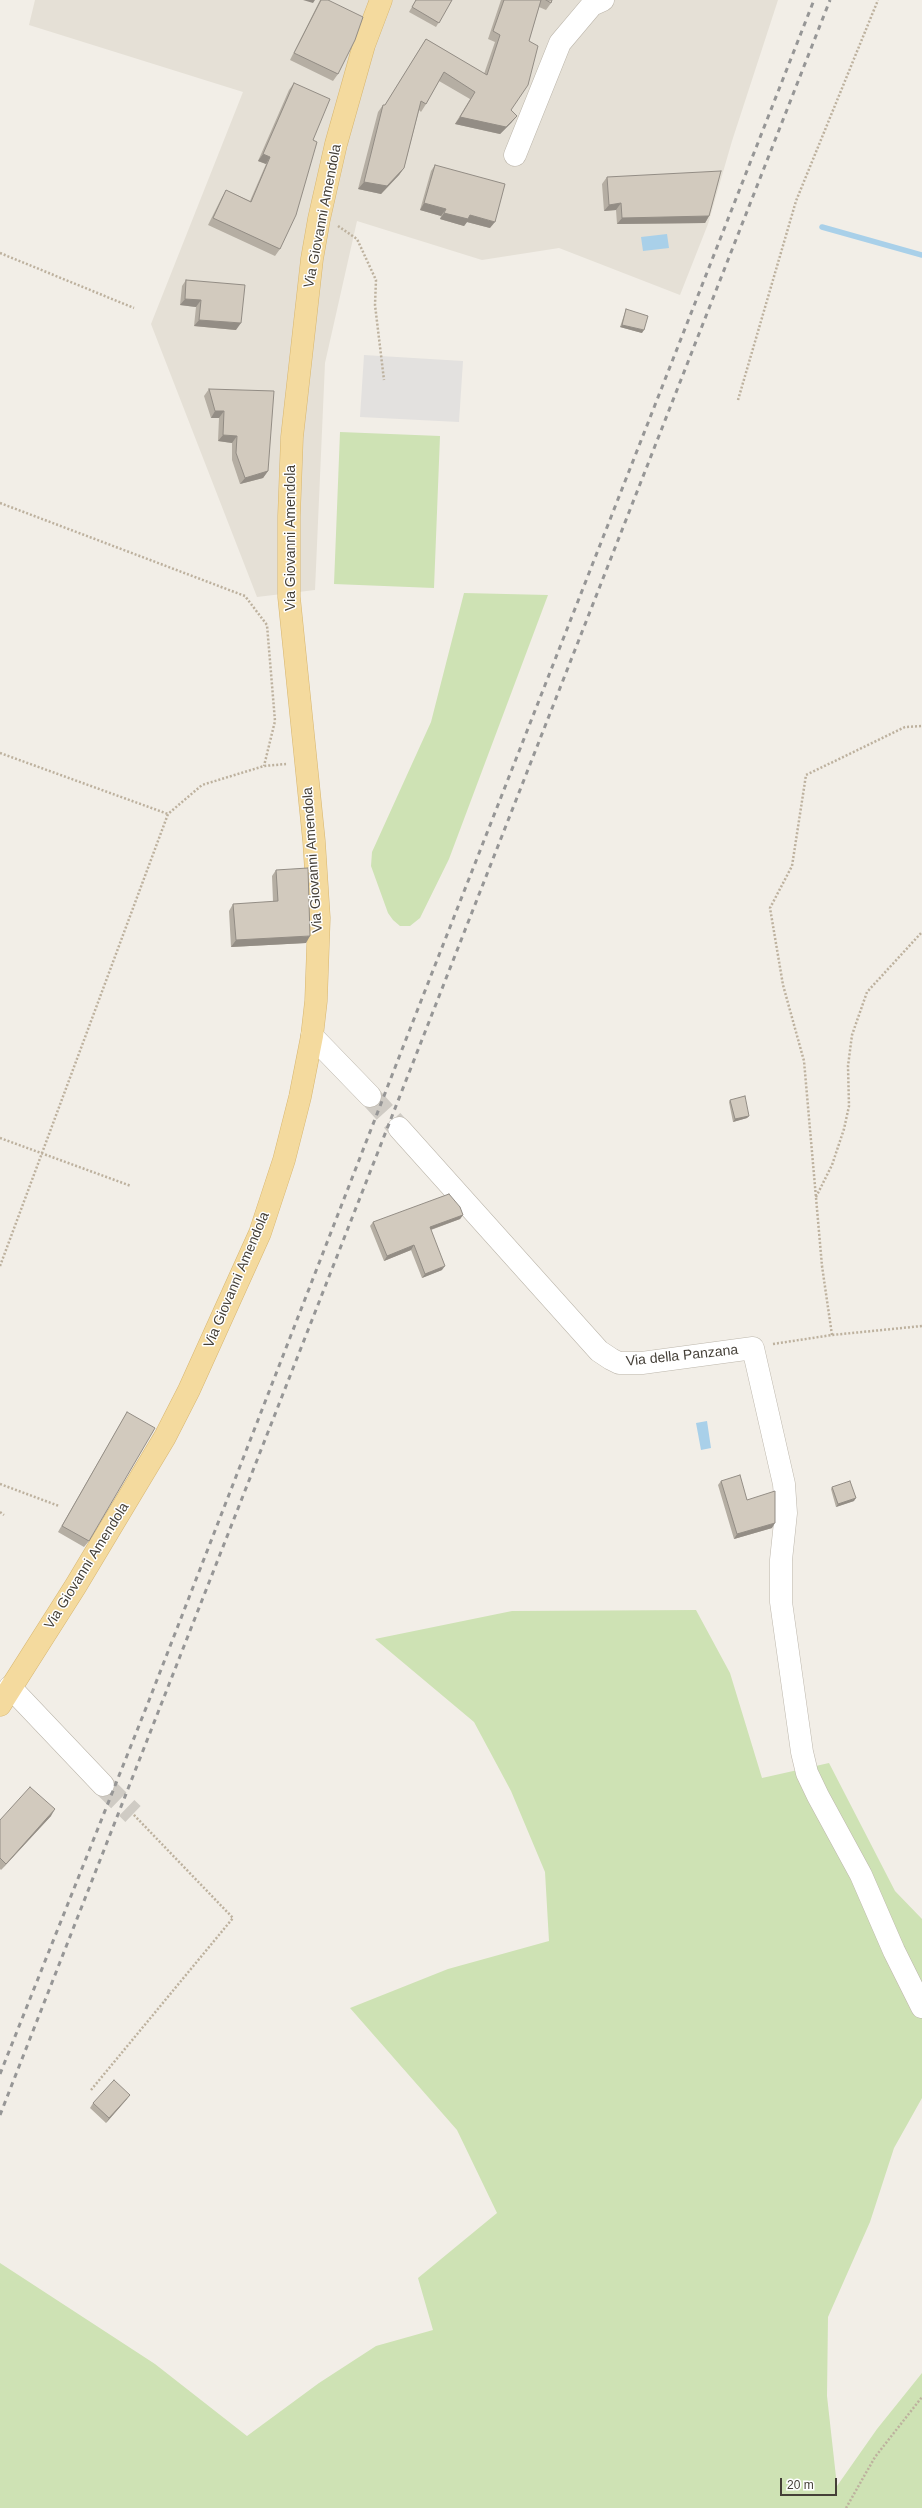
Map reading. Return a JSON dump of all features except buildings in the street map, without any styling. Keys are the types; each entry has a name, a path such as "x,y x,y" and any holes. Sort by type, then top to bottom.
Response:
{"main road":[{"name":"Via Giovanni Amendola","path":"5,1696 92,1560 165,1437 189,1390 260,1233 284,1160 300,1097 312,1036 319,918 306,762 289,597 289,516 295,399 312,259 319,219 340,130 364,45 381,0"}],"street":[{"path":"515,155 560,43 592,5 603,0"},
{"path":"312,1036 370,1096"},
{"name":"Via della Panzana","path":"399,1128 600,1351 611,1359 619,1363 642,1363 753,1348"},
{"path":"753,1348 784,1484 786,1513 781,1560 781,1602 802,1752 818,1796 861,1875 894,1952 922,2007"},
{"path":"5,1696 103,1784"}],"path":[{"path":"738,400 796,201 878,0"},
{"path":"319,219 341,227 357,239 371,264 376,280 375,305 384,380"},
{"path":"0,253 134,308"},
{"path":"0,503 245,596 267,625 275,721 264,766"},
{"path":"832,1335 816,1198 804,1061 783,985 770,908 792,866 806,775 905,727 922,726"},
{"path":"0,753 168,814"},
{"path":"0,1266 168,814 202,785 264,766 306,762"},
{"path":"816,1198 832,1165 844,1129 849,1106 848,1066 852,1035 867,992 922,932"},
{"path":"0,1138 41,1155 131,1186"},
{"name":"Via della Panzana","path":"753,1348 832,1335 922,1326"},
{"path":"0,1484 60,1506"},
{"path":"91,2090 233,1918 133,1814"},
{"path":"846,2508 875,2457 922,2397"}],"shaded area":[{"path":"35,0 778,0 732,141 708,224 680,295 559,248 482,260 357,221 325,363 315,590 257,597 151,324 243,92 29,25"},
{"path":"364,355 463,361 459,422 360,417"}],"green space":[{"path":"340,432 440,436 434,588 334,584"},
{"path":"464,593 548,595 449,859 420,918 410,926 400,926 388,913 371,866 372,852 431,722"},
{"path":"696,1610 730,1673 762,1778 829,1763 895,1891 922,1919 922,2098 894,2148 870,2222 828,2317 827,2396 837,2486 877,2429 922,2373 922,2508 0,2508 0,2263 155,2364 247,2436 319,2383 376,2346 433,2330 418,2278 497,2213 457,2130 350,2008 448,1969 549,1941 545,1872 511,1791 474,1722 375,1639 512,1611"}],"water":[{"path":"667,234 669,248 643,251 641,237"},
{"path":"707,1421 711,1448 701,1450 696,1423"}],"waterway":[{"path":"822,227 922,255"}],"tunnel":[{"path":"370,1096 399,1128"},
{"path":"103,1785 133,1814"}],"railway":[{"path":"0,2074 148,1703 410,1029 814,0"},
{"path":"0,2115 830,0"}]}
